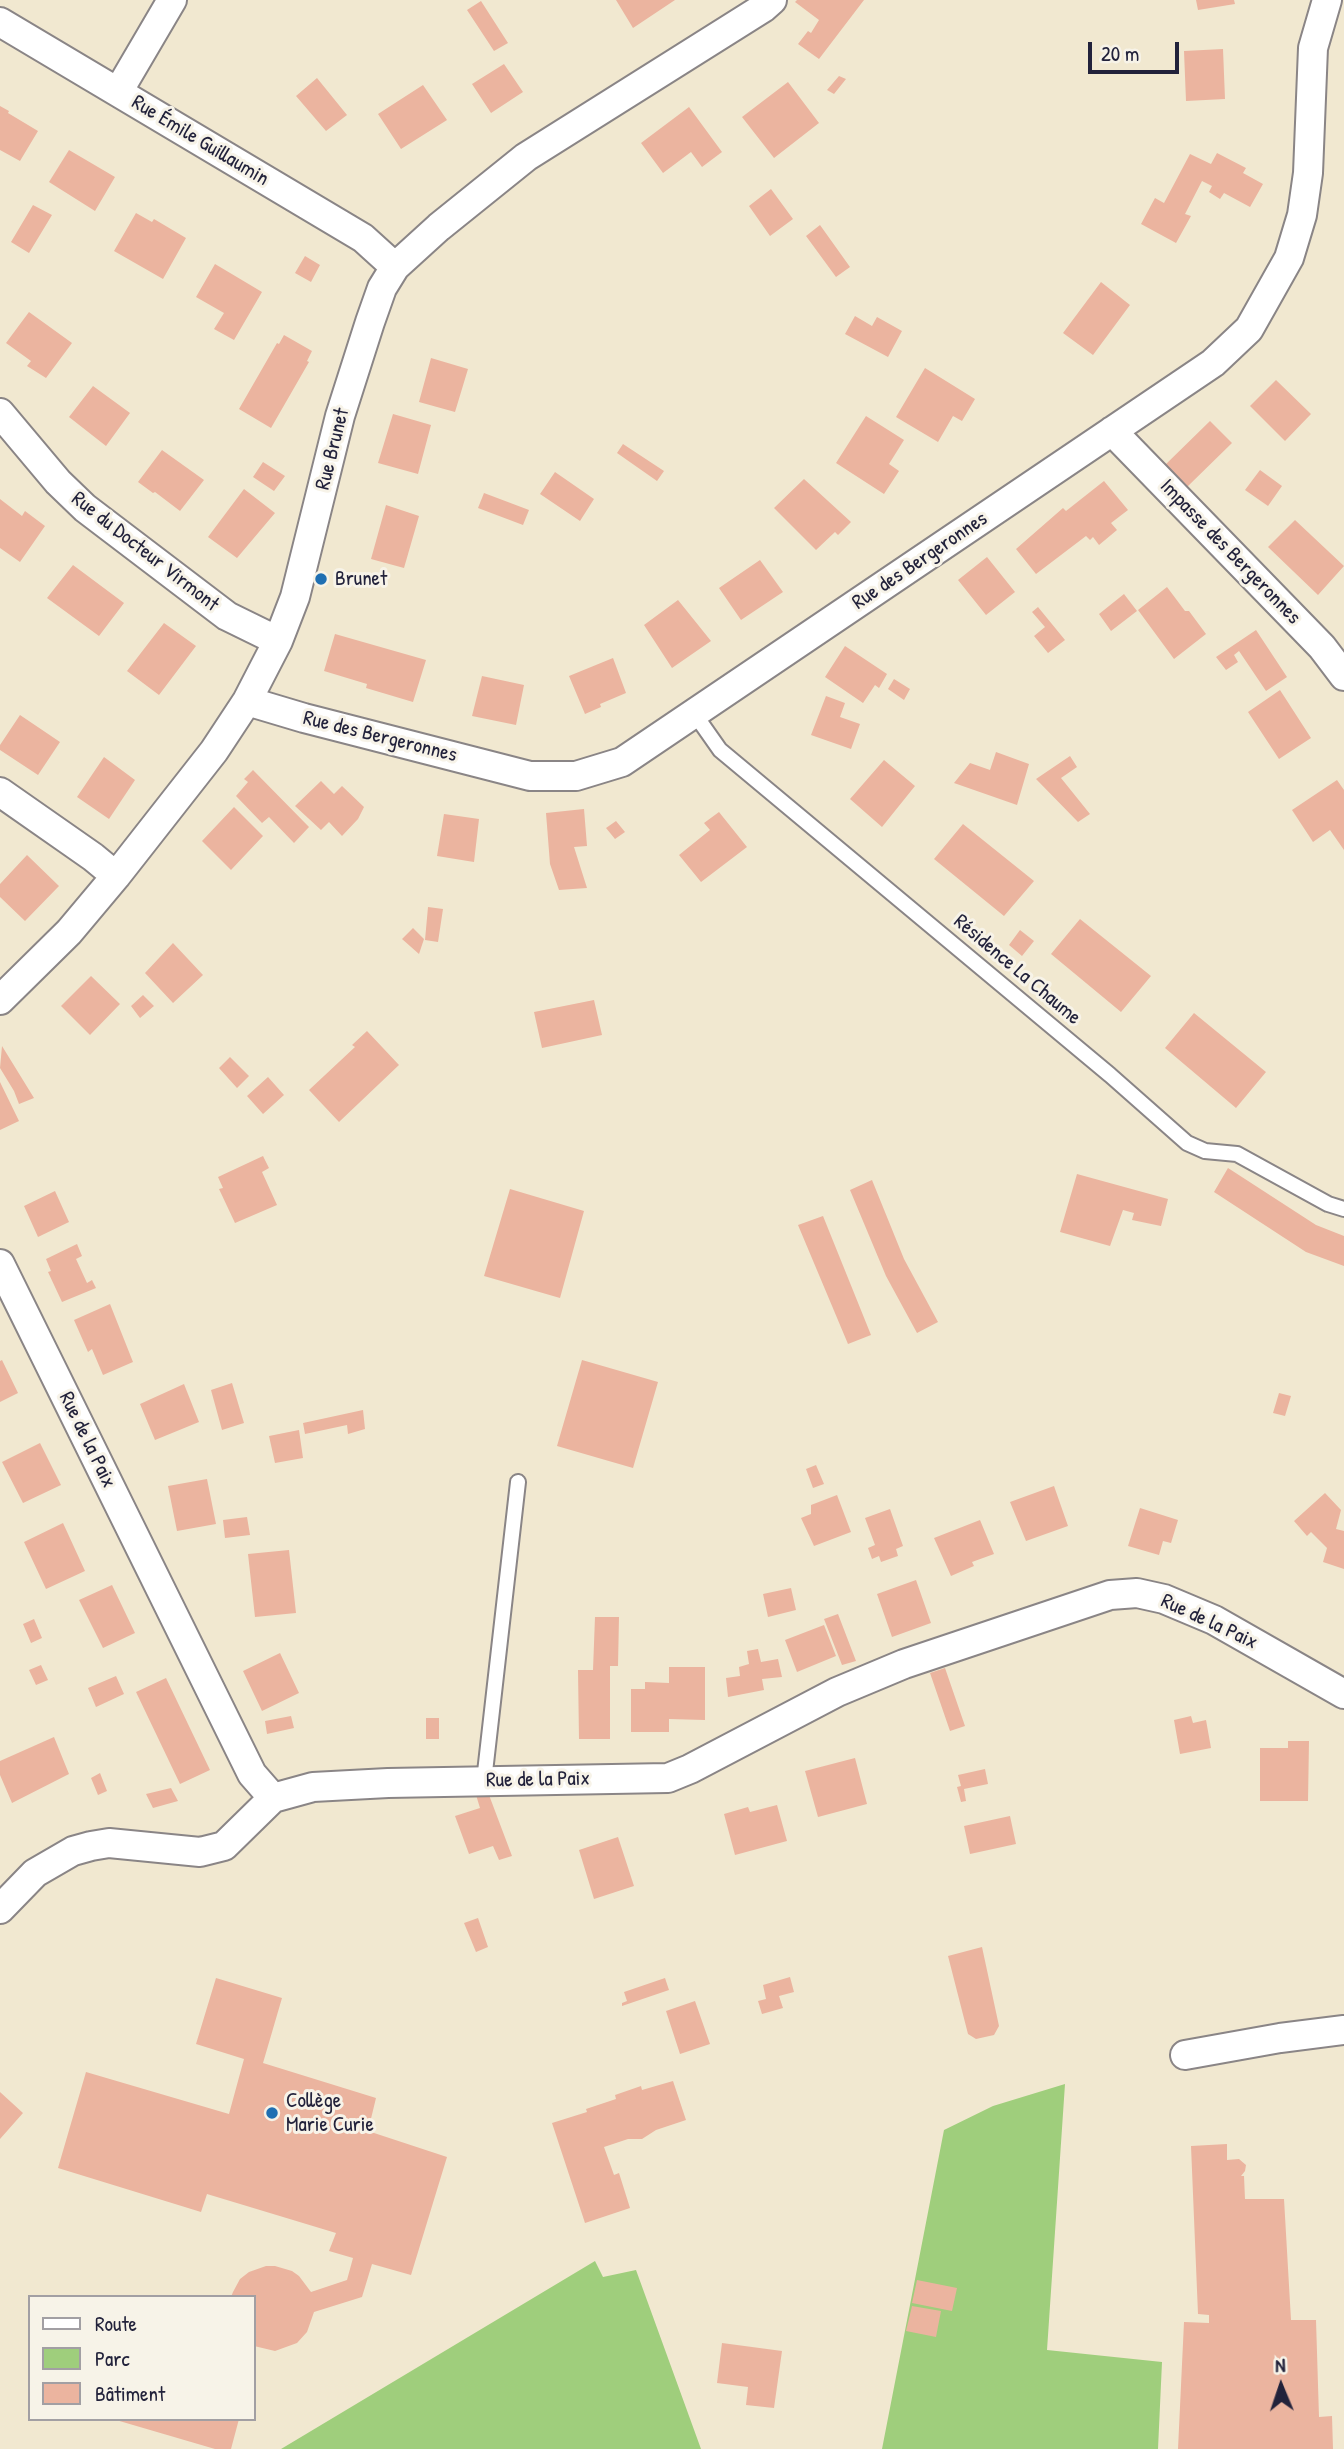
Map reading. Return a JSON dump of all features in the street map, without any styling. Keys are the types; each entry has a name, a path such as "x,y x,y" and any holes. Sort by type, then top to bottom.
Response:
{"street":[{"path":"118,92 172,0"},
{"name":"Rue Brunet","path":"0,1000 69,932 116,876 214,751 247,701 278,641 295,597 340,416 382,288 395,267 439,227 526,157 772,0"},
{"name":"Rue des Bergeronnes","path":"247,701 530,776 576,776 622,762 1213,363 1249,329 1289,258 1302,215 1308,173 1313,48 1327,0"},
{"name":"Rue Émile Guillaumin","path":"0,22 363,238 395,267"},
{"name":"Rue du Docteur Virmont","path":"0,413 58,482 85,508 228,616 278,641"},
{"name":"Impasse des Bergeronnes","path":"1112,431 1322,647 1344,676"},
{"path":"0,792 116,876"},
{"name":"Rue de la Paix","path":"0,1264 252,1774 273,1798 313,1787 668,1777 690,1769 837,1692 904,1664 1110,1595 1137,1593 1164,1599 1213,1620 1344,1694"},
{"path":"0,1909 34,1873 73,1851 110,1843 200,1852 224,1846 273,1798"},
{"path":"1185,2055 1344,2030"}],"lane":[{"name":"Résidence La Chaume","path":"694,713 720,750 1110,1075 1187,1143 1205,1151 1237,1154 1328,1204 1344,1209"},
{"path":"484,1781 518,1482"}],"green space":[{"path":"1065,2084 1047,2350 1162,2362 1158,2449 882,2449 944,2130 993,2106"},
{"path":"595,2261 603,2277 636,2270 701,2449 281,2449"}],"building":[{"path":"616,0 675,0 633,28"},
{"path":"864,0 819,59 798,44 808,31 811,33 819,20 795,2"},
{"path":"1196,0 1234,0 1235,4 1198,10"},
{"path":"481,1 508,43 494,51 467,10"},
{"path":"1223,49 1225,99 1186,101 1184,51"},
{"path":"504,64 523,92 491,113 472,84"},
{"path":"839,76 846,79 834,94 827,90"},
{"path":"317,78 347,115 326,131 296,96"},
{"path":"788,82 819,123 774,158 742,117"},
{"path":"423,85 447,120 401,149 378,114"},
{"path":"0,106 38,131 20,161 0,150"},
{"path":"689,107 722,152 702,167 691,152 663,173 641,143"},
{"path":"69,150 115,177 95,211 49,182"},
{"path":"1217,153 1246,168 1243,173 1263,184 1250,207 1224,193 1220,199 1209,192 1212,186 1202,181 1185,214 1191,216 1176,243 1141,224 1155,198 1164,203 1190,154 1211,164"},
{"path":"771,189 793,219 770,236 749,206"},
{"path":"33,205 52,215 29,253 11,242"},
{"path":"136,213 152,222 154,219 186,238 163,279 114,251"},
{"path":"820,225 850,267 836,277 806,236"},
{"path":"305,256 320,265 311,282 295,273"},
{"path":"215,264 262,292 234,340 214,329 224,313 196,297"},
{"path":"1101,282 1130,305 1093,355 1063,333"},
{"path":"29,312 72,343 46,378 27,366 31,361 6,343"},
{"path":"855,316 872,326 877,317 902,331 888,357 845,334"},
{"path":"284,335 312,351 307,361 309,362 271,428 239,409"},
{"path":"431,358 468,369 455,412 419,402"},
{"path":"925,368 975,399 962,421 953,416 938,442 896,417"},
{"path":"1276,380 1311,414 1285,441 1250,406"},
{"path":"93,386 130,413 106,446 69,417"},
{"path":"393,414 431,425 418,474 378,463"},
{"path":"866,416 904,440 889,464 899,471 884,494 836,463"},
{"path":"1210,421 1232,443 1186,488 1164,466"},
{"path":"623,444 664,471 657,481 617,453"},
{"path":"162,450 204,480 180,511 138,482"},
{"path":"263,462 285,476 274,491 253,477"},
{"path":"1260,470 1282,486 1268,506 1245,490"},
{"path":"555,472 594,499 580,521 540,494"},
{"path":"804,479 851,522 838,535 835,532 816,550 774,508"},
{"path":"1104,481 1128,510 1111,523 1117,530 1099,545 1093,537 1090,540 1086,536 1036,574 1016,549 1063,508 1066,511"},
{"path":"244,489 275,513 237,558 208,537"},
{"path":"484,493 529,510 523,525 478,508"},
{"path":"0,499 22,516 25,511 45,526 20,562 0,548"},
{"path":"386,505 419,516 404,568 371,559"},
{"path":"1295,520 1344,566 1318,595 1268,547"},
{"path":"987,557 1015,592 986,615 958,580"},
{"path":"760,560 783,592 741,620 719,588"},
{"path":"73,565 124,603 99,636 47,598"},
{"path":"1167,587 1206,634 1174,659 1138,610"},
{"path":"1124,594 1137,611 1111,631 1099,614"},
{"path":"678,600 711,641 672,668 644,625"},
{"path":"1038,607 1065,640 1048,653 1034,636 1045,627 1032,612"},
{"path":"164,623 196,646 159,695 127,671"},
{"path":"1256,630 1287,677 1266,691 1239,651 1234,655 1238,662 1226,670 1216,657"},
{"path":"335,634 426,660 413,702 366,688 367,684 324,671"},
{"path":"845,646 887,674 879,688 875,685 863,703 825,677"},
{"path":"613,658 626,693 585,714 569,676"},
{"path":"482,676 524,685 516,725 472,716"},
{"path":"894,679 910,689 904,700 888,689"},
{"path":"1280,690 1311,738 1279,759 1248,712"},
{"path":"826,696 845,703 840,717 860,724 851,749 811,735"},
{"path":"20,715 60,742 38,775 0,750 0,745"},
{"path":"996,752 1029,764 1017,805 954,783 970,763 990,770"},
{"path":"1070,756 1077,767 1061,778 1090,814 1078,822 1036,779"},
{"path":"104,757 135,780 109,819 77,797"},
{"path":"884,760 915,786 882,827 850,799"},
{"path":"253,770 309,827 294,843 269,817 262,823 236,796 248,782 244,779"},
{"path":"1337,780 1344,790 1344,850 1330,830 1313,842 1292,810"},
{"path":"321,781 334,794 342,786 364,807 358,819 342,836 329,822 321,830 295,806"},
{"path":"234,807 263,836 231,870 202,841"},
{"path":"584,809 587,846 574,847 587,888 559,890 550,864 546,813"},
{"path":"719,812 747,847 701,882 679,855 710,830 704,823"},
{"path":"444,814 479,819 474,862 437,856"},
{"path":"616,821 625,832 615,839 606,828"},
{"path":"963,824 1034,881 1004,916 934,859"},
{"path":"27,855 59,886 25,921 0,897 0,884"},
{"path":"428,907 443,909 438,942 425,940"},
{"path":"1080,919 1151,976 1121,1012 1051,954"},
{"path":"413,928 424,939 419,954 402,939"},
{"path":"1020,930 1034,941 1022,956 1009,945"},
{"path":"173,943 203,975 173,1003 145,973"},
{"path":"91,976 120,1004 90,1035 61,1006"},
{"path":"143,995 154,1006 140,1018 131,1006"},
{"path":"594,1000 602,1035 542,1048 534,1012"},
{"path":"1194,1013 1266,1072 1236,1108 1165,1048"},
{"path":"367,1031 399,1065 339,1122 309,1090 355,1047 352,1045"},
{"path":"2,1046 34,1098 19,1104 0,1068"},
{"path":"230,1057 249,1076 237,1088 219,1068"},
{"path":"268,1077 284,1095 263,1114 247,1096"},
{"path":"0,1082 19,1121 0,1130"},
{"path":"263,1156 269,1168 262,1172 277,1205 235,1223 219,1189 223,1188 218,1177"},
{"path":"1228,1168 1316,1225 1344,1236 1344,1266 1306,1252 1214,1192"},
{"path":"1077,1174 1168,1199 1161,1226 1132,1220 1134,1213 1123,1210 1110,1246 1060,1232"},
{"path":"872,1180 904,1259 938,1322 917,1333 886,1276 850,1190"},
{"path":"510,1189 584,1211 560,1298 484,1276"},
{"path":"55,1191 69,1222 38,1237 24,1206"},
{"path":"823,1216 871,1335 848,1344 798,1225"},
{"path":"77,1244 82,1256 76,1259 87,1283 92,1280 96,1288 62,1302 48,1272 51,1271 46,1259"},
{"path":"110,1304 133,1362 103,1375 92,1349 88,1352 74,1320"},
{"path":"2,1360 18,1393 0,1402 0,1361"},
{"path":"582,1360 658,1382 633,1468 557,1446"},
{"path":"232,1383 244,1423 222,1430 211,1390"},
{"path":"184,1384 199,1422 155,1440 140,1404"},
{"path":"1279,1393 1291,1396 1285,1416 1273,1413"},
{"path":"363,1410 365,1429 348,1434 347,1425 305,1434 303,1423"},
{"path":"299,1430 303,1458 275,1463 269,1436"},
{"path":"40,1443 61,1485 23,1503 2,1462"},
{"path":"816,1465 824,1484 813,1488 806,1469"},
{"path":"207,1479 216,1524 177,1531 168,1486"},
{"path":"1054,1486 1068,1526 1026,1541 1010,1502"},
{"path":"1325,1493 1341,1510 1336,1529 1344,1531 1344,1569 1323,1562 1327,1548 1311,1532 1307,1536 1294,1521"},
{"path":"837,1495 851,1532 814,1546 801,1518 811,1514 811,1505"},
{"path":"1140,1508 1178,1520 1171,1543 1163,1541 1159,1555 1128,1546"},
{"path":"890,1509 903,1546 896,1549 898,1556 881,1562 879,1556 872,1559 868,1548 875,1545 865,1518"},
{"path":"247,1517 250,1535 225,1538 223,1520"},
{"path":"980,1520 994,1554 972,1562 974,1566 951,1576 934,1538"},
{"path":"63,1523 85,1571 46,1589 24,1542"},
{"path":"289,1550 296,1613 255,1617 248,1554"},
{"path":"916,1580 931,1623 892,1637 877,1594"},
{"path":"112,1585 135,1633 103,1648 79,1600"},
{"path":"791,1588 796,1610 768,1617 763,1594"},
{"path":"838,1614 856,1661 842,1665 824,1619"},
{"path":"595,1617 619,1617 618,1666 610,1666 610,1739 579,1739 578,1670 593,1670"},
{"path":"34,1619 42,1638 31,1643 23,1624"},
{"path":"824,1625 836,1656 797,1672 785,1640"},
{"path":"758,1649 761,1662 778,1659 782,1677 762,1679 764,1690 728,1697 726,1678 740,1676 739,1667 749,1664 747,1651"},
{"path":"280,1653 299,1693 262,1711 243,1671"},
{"path":"41,1665 48,1680 36,1685 29,1670"},
{"path":"669,1667 705,1667 705,1720 669,1719 669,1732 631,1732 631,1689 645,1689 645,1682 669,1683"},
{"path":"945,1668 965,1726 950,1731 930,1673"},
{"path":"116,1676 124,1694 96,1707 88,1688"},
{"path":"166,1678 210,1770 180,1784 136,1692"},
{"path":"291,1716 294,1728 267,1734 265,1721"},
{"path":"1191,1716 1193,1723 1206,1720 1211,1748 1180,1754 1174,1720"},
{"path":"426,1718 439,1718 439,1739 426,1739"},
{"path":"54,1737 69,1774 12,1803 0,1775 0,1761"},
{"path":"1288,1741 1309,1741 1308,1801 1260,1801 1260,1748 1288,1748"},
{"path":"855,1758 867,1804 818,1817 805,1771"},
{"path":"985,1769 988,1784 964,1789 966,1801 961,1802 957,1787 961,1786 958,1775"},
{"path":"100,1773 107,1791 98,1795 91,1778"},
{"path":"171,1788 178,1801 153,1808 146,1794"},
{"path":"476,1795 489,1795 512,1856 499,1860 493,1846 469,1854 455,1816 480,1808"},
{"path":"777,1805 787,1841 735,1855 724,1814 748,1807 750,1812"},
{"path":"1010,1816 1016,1844 970,1854 964,1826"},
{"path":"618,1837 634,1886 594,1899 579,1850"},
{"path":"478,1918 488,1947 476,1952 464,1923"},
{"path":"982,1947 999,2026 994,2035 976,2039 968,2034 948,1956"},
{"path":"790,1977 794,1992 779,1996 783,2008 762,2014 758,2001 766,1999 763,1985"},
{"path":"216,1978 282,1998 263,2063 376,2098 368,2131 447,2157 411,2275 372,2264 362,2297 314,2312 307,2332 297,2343 275,2351 256,2346 256,2295 232,2295 233,2292 240,2279 249,2272 266,2266 292,2271 311,2292 347,2280 353,2258 329,2251 336,2233 207,2194 201,2212 58,2168 86,2072 229,2114 244,2059 196,2044"},
{"path":"665,1978 669,1990 622,2006 622,2003 627,2001 624,1992"},
{"path":"695,2001 710,2044 680,2054 666,2011"},
{"path":"673,2081 686,2120 656,2130 642,2139 628,2139 604,2147 614,2175 619,2173 630,2208 585,2223 552,2123 587,2112 586,2109 616,2099 615,2095 641,2086 642,2090"},
{"path":"0,2092 23,2113 0,2139"},
{"path":"1227,2144 1227,2160 1239,2159 1246,2165 1241,2176 1244,2176 1245,2199 1284,2199 1291,2320 1316,2320 1319,2417 1332,2416 1333,2449 1178,2449 1184,2322 1209,2323 1209,2315 1198,2314 1191,2146"},
{"path":"917,2280 957,2288 952,2311 912,2303"},
{"path":"912,2306 941,2311 936,2337 906,2331"},
{"path":"722,2343 782,2351 774,2408 746,2405 748,2387 717,2383"},
{"path":"119,2421 238,2421 231,2449 215,2449"}],"place":[{"name":"Brunet","path":"321,579"},
{"name":"Collège Marie Curie","path":"272,2113"}]}
